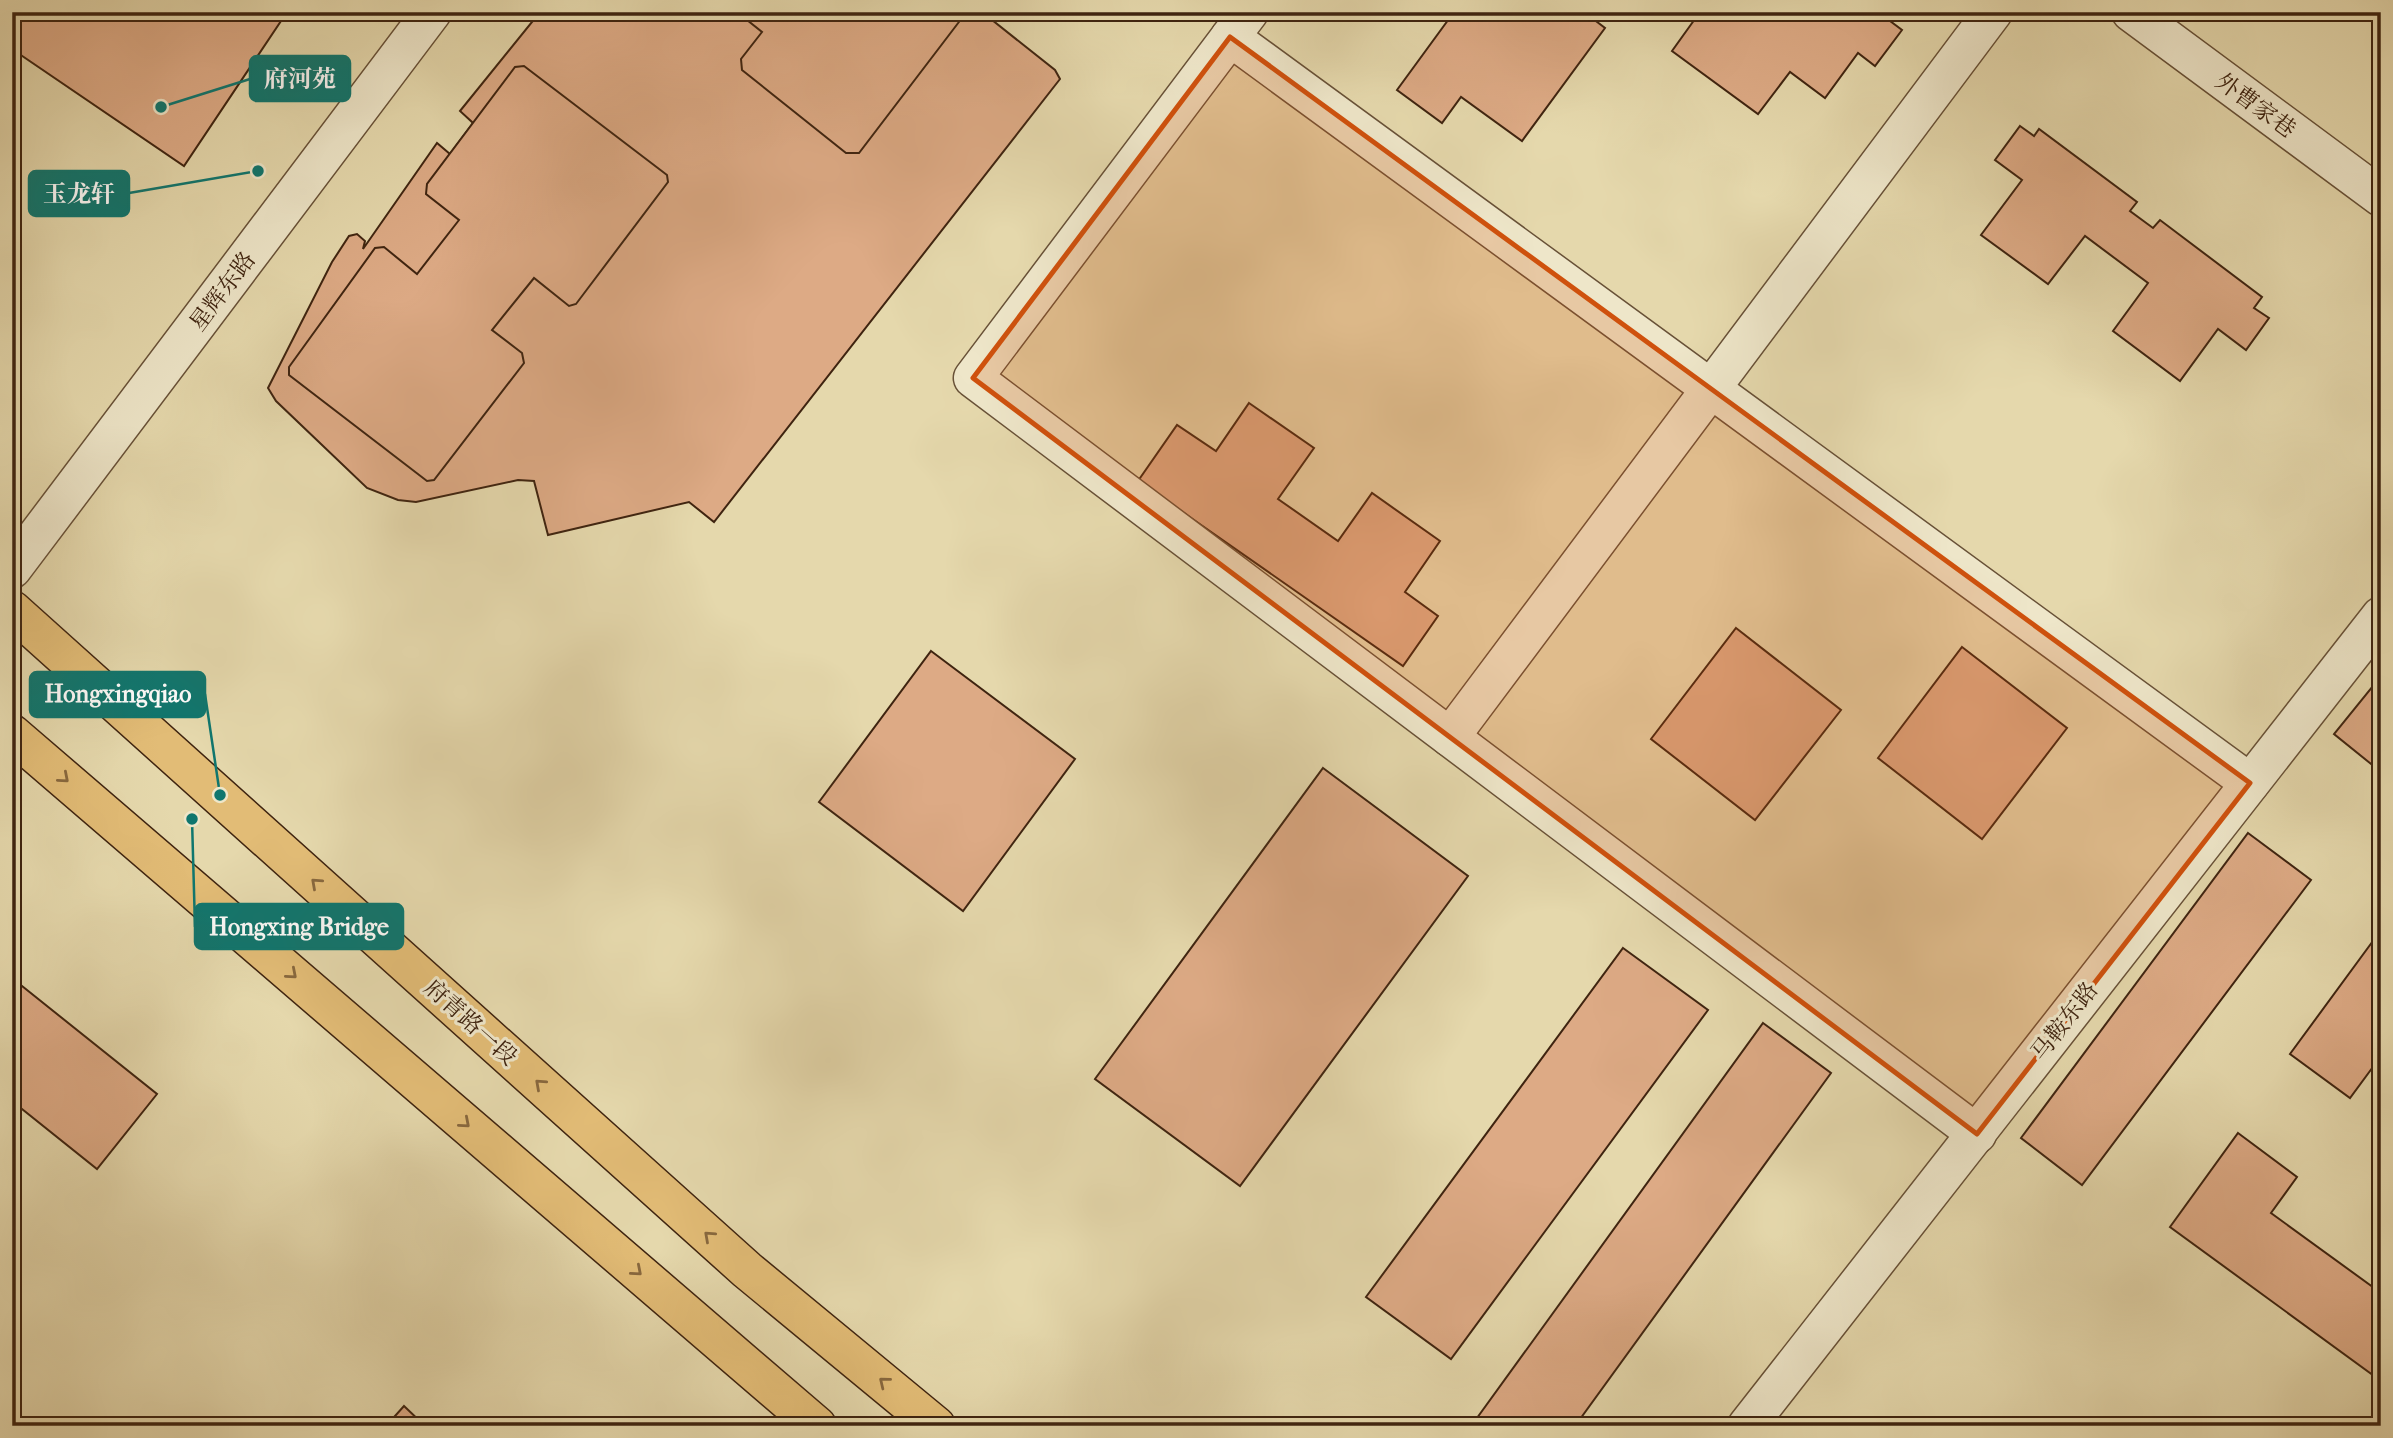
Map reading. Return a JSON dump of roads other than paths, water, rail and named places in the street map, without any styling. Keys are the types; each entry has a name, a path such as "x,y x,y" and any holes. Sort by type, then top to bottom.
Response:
{"main road":[{"name":"府青路一段","path":"12,610 736,1260 936,1426"},
{"path":"12,734 817,1426"}],"street":[{"name":"星辉东路","path":"12,569 432,12"},
{"path":"1450,737 1993,12"},
{"name":"外曹家巷","path":"2131,12 2381,197"},
{"path":"1977,1134 973,378 1240,25 1711,389 2250,783"},
{"name":"马鞍东路","path":"1746,1426 2381,615"}],"place":[{"name":"府河苑","path":"161,107"},
{"name":"玉龙轩","path":"258,171"},
{"name":"Hongxingqiao","path":"220,795"},
{"name":"Hongxing Bridge","path":"192,819"}]}
